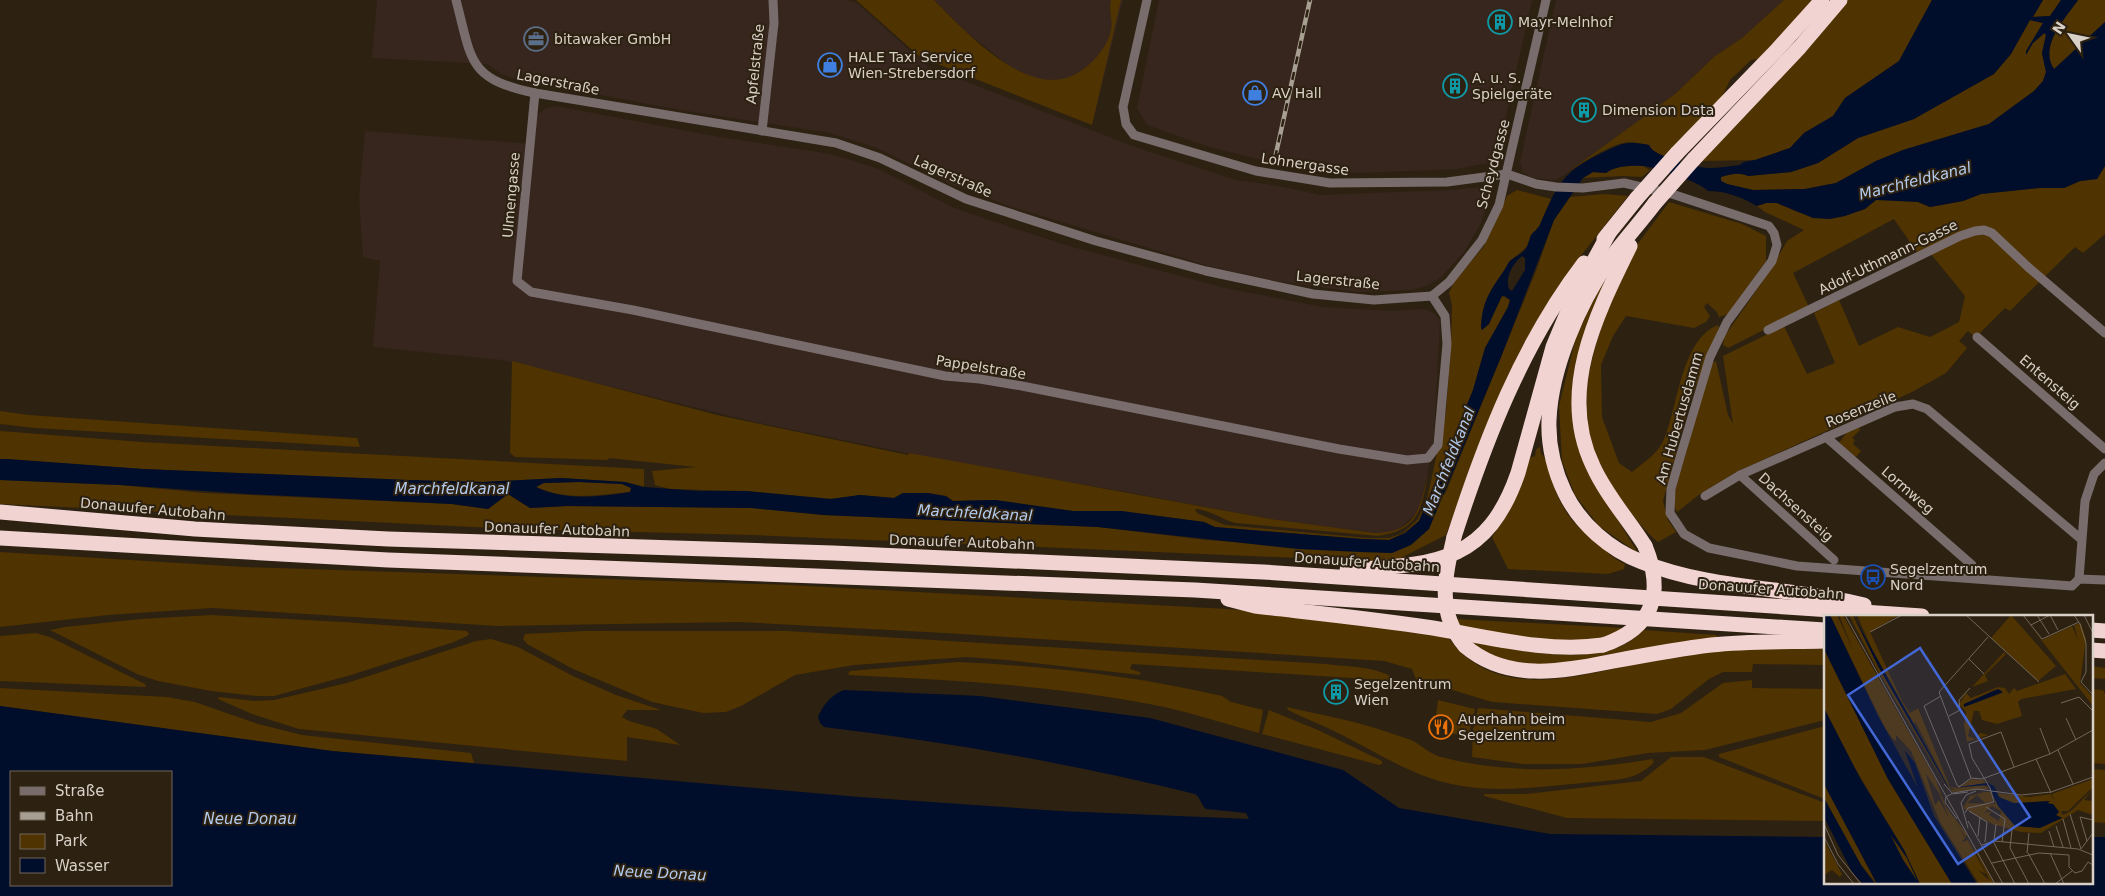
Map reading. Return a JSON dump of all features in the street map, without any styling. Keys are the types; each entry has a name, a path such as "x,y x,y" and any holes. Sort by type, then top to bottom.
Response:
{"highway":[{"path":"1822,0 1677,153 1578,271 1527,355 1484,447 1454,538 1446,578 1446,601 1453,630 1465,646 1493,664 1514,670 1537,672 1568,670 1711,645 1761,641 1824,641"},
{"path":"1840,0 1800,47 1655,203 1616,252 1594,285 1575,324 1556,379 1549,420 1551,449 1563,487 1576,510 1593,530 1614,547 1640,562 1712,580 1830,597 1904,614"},
{"path":"1195,590 1256,606 1389,622 1535,645 1576,648 1603,645 1625,637 1649,610 1654,594 1655,577 1645,546 1593,467 1580,429 1578,402 1584,356 1597,316 1641,222"},
{"path":"1289,574 1398,567 1430,562 1462,549 1489,527 1499,515 1512,490 1545,372 1563,322 1610,233"},
{"name":"Donauufer Autobahn","path":"0,512 195,529 378,538 833,553 1289,574 1913,615"},
{"path":"0,538 379,560 1195,590 1824,630"},
{"path":"2092,630 2105,631"},
{"path":"2092,650 2105,651"}],"street":[{"name":"Lagerstraße","path":"456,0 472,58 480,70 492,80 506,86 535,93 836,143 880,158 966,200 1096,241 1206,271 1313,294 1374,300 1432,296"},
{"name":"Apfelstraße","path":"762,131 774,23 773,0"},
{"name":"Lohnergasse","path":"1147,0 1123,107 1126,124 1134,135 1256,172 1330,183 1447,182 1507,174"},
{"name":"Scheydgasse","path":"1432,296 1449,282 1482,240 1499,205 1546,0"},
{"name":"Ulmengasse","path":"531,292 518,281 535,93"},
{"name":"Am Hubertusdamm","path":"1507,174 1536,184 1556,187 1583,188 1624,183 1672,194 1763,223 1769,226 1774,233 1777,245 1772,261 1727,322 1710,357 1699,389 1671,489 1670,513 1684,534 1709,548 1798,566 2072,586 2079,579 2105,580"},
{"name":"Adolf-Uthmann-Gasse","path":"1768,330 1960,236 1984,230 1992,233 2105,333"},
{"name":"Pappelstraße","path":"531,292 633,310 945,376 980,379 1022,386 1339,449 1407,460 1428,458 1438,445 1447,344 1445,316 1432,296"},
{"name":"Entensteig","path":"1977,337 2105,448"},
{"name":"Rosenzeile","path":"1705,496 1740,475 1895,407 1913,404 1927,409 2081,539"},
{"name":"Lormweg","path":"1826,437 1972,565"},
{"path":"2079,579 2085,501 2094,474 2105,463"},
{"name":"Dachsensteig","path":"1740,475 1834,560"}],"shaded area":[{"path":"377,0 846,0 857,3 928,67 1138,148 1236,180 1279,186 1320,195 1453,190 1489,186 1492,189 1481,223 1464,252 1441,277 1426,286 1411,290 1358,292 1275,281 1209,266 1012,207 950,184 877,148 830,133 680,110 516,79 501,74 488,64 372,58"},
{"path":"934,0 1123,0 1092,125 1008,65 966,32"},
{"path":"1159,0 1532,0 1497,157 1487,163 1457,169 1359,173 1308,169 1270,162 1206,146 1147,125 1137,108"},
{"path":"1556,0 1784,0 1742,38 1715,56 1675,94 1556,180 1533,178 1523,172 1520,162"},
{"path":"556,106 714,136 831,154 879,169 952,207 986,219 1069,246 1225,288 1323,307 1392,311 1425,309 1434,313 1440,321 1434,436 1419,511 1400,528 1390,533 1375,533 1271,519 961,464 759,423 502,360 373,347 380,261 363,257 359,196 365,131 532,144 538,114 547,108"}],"green space":[{"path":"856,0 934,0 965,31 1004,62 1025,74 1046,79 1067,78 1093,61 1105,46 1111,32 1111,0 1121,0 1092,125 920,57"},
{"path":"1784,0 1813,0 1759,59 1751,60 1730,80 1721,99 1665,156 1654,153 1649,145 1631,142 1622,143 1595,155 1564,175 1675,94 1715,56 1742,38"},
{"path":"1848,0 1932,0 1899,61 1845,98 1833,116 1804,133 1790,148 1755,160 1702,161 1809,48"},
{"path":"2043,0 2061,0 2050,16 2032,17"},
{"path":"2078,0 2105,0 2105,22 2054,70 2049,52 2051,43 2060,25"},
{"path":"2030,20 2043,23 2033,43 2045,33 2046,35 2042,53 2046,72 2043,81 2034,91 1989,124 1903,150 1876,161 1836,183 1805,189 1753,190 1721,181 1721,177 1731,174 1748,176 1791,172 1818,163 1858,138 1914,119 2011,54"},
{"path":"1643,166 1650,170 1642,177 1583,178 1593,172 1606,173 1619,167"},
{"path":"2105,166 2105,234 2083,253 2075,247 2010,311 2005,308 1975,337 1968,331 1959,341 1967,348 1946,373 1912,392 1736,472 1700,494 1677,512 1673,503 1674,495 1711,364 1716,361 1728,415 1733,424 1723,356 1784,326 1807,374 1835,363 1814,313 1839,300 1859,346 1898,327 1930,337 1959,322 1965,296 1931,254 1918,254 1894,219 1793,273 1809,307 1728,348 1723,345 1724,337 1770,271 1787,241 1804,230 1765,212 1757,206 1766,203 1777,203 1800,213 1864,209 1876,200 1902,200 1918,202 1930,207 1963,201 1981,194 2039,188 2064,188 2080,181 2097,179"},
{"path":"1517,190 1551,199 1540,225 1531,235 1527,247 1510,261 1505,269 1499,302 1502,296 1510,300 1508,307 1485,348 1473,390 1429,500 1419,521 1405,533 1389,540 1215,527 1204,522 1121,511 1072,511 995,500 953,501 903,493 894,498 860,495 833,499 746,491 670,489 655,485 652,471 696,467 609,458 608,460 515,457 510,453 512,361 717,415 908,455 909,453 1271,519 1375,533 1389,532 1408,523 1419,507 1428,473 1423,497 1416,516 1402,529 1378,536 1235,523 1195,509 1197,513 1225,525 1367,538 1389,538 1403,533 1418,519 1427,499 1446,412 1452,305 1449,293 1454,282 1484,246 1507,196"},
{"path":"1604,194 1628,196 1572,267 1491,414 1446,535 1393,562 753,535 516,529 0,504 0,480 120,485 204,493 452,504 488,509 508,494 530,508 567,506 752,508 824,515 1098,527 1206,540 1392,553 1446,492 1536,271 1554,220 1570,197"},
{"path":"1669,202 1742,224 1766,236 1766,261 1728,314 1719,317 1717,312 1707,303 1704,307 1710,316 1706,322 1694,328 1626,316 1613,336 1601,365 1602,417 1619,463 1632,472 1658,449 1664,439 1682,375 1696,344 1706,333 1718,325 1719,328 1690,401 1663,501 1668,520 1676,532 1658,542 1643,527 1606,476 1589,432 1586,411 1590,367 1622,271 1629,257"},
{"path":"1602,281 1605,282 1573,416 1586,468 1638,553 1599,526 1575,495 1562,461 1559,406 1576,337"},
{"path":"0,411 29,415 357,438 360,447 35,428 0,424"},
{"path":"1859,427 1860,430 1852,438 1855,440 1853,444 1861,451 1856,457 1839,443 1846,433"},
{"path":"0,431 142,442 644,469 644,487 625,482 561,478 483,482 408,480 143,469 0,459"},
{"path":"1540,446 1541,454 1548,465 1562,506 1579,527 1616,559 1625,564 1624,569 1608,574 1508,569 1492,537 1513,499 1529,458 1535,456 1536,450"},
{"path":"543,483 622,484 631,488 630,492 570,496 536,487"},
{"path":"0,552 244,567 790,585 1246,610 1447,636 1469,659 1495,673 1522,679 1551,679 1581,675 1670,657 1752,647 1824,649 1824,665 1753,664 1752,672 1723,672 1709,679 1671,709 1657,714 1492,702 1416,679 1412,669 1384,661 740,622 497,626 212,608 108,615 0,627"},
{"path":"211,615 467,631 469,634 454,642 351,675 274,696 257,696 211,691 158,681 137,674 50,630 141,619"},
{"path":"1456,619 1625,628 1601,639 1543,641 1459,626"},
{"path":"1643,630 1717,635 1717,639 1538,667 1490,656 1470,642 1536,653 1584,655 1607,651 1627,643"},
{"path":"585,631 787,631 1326,664 1382,672 1398,681 1132,664 1130,669 1140,672 1140,675 966,657 854,665 795,675 741,706 726,712 703,713 652,702 573,669 527,644 523,639 525,634"},
{"path":"36,633 50,637 145,684 146,687 0,681 0,636"},
{"path":"491,639 518,647 573,676 616,695 661,710 627,710 622,717 629,721 657,729 680,745 627,737 627,761 299,729 252,714 218,699 219,697 255,701 274,700 347,683 476,641"},
{"path":"958,662 1025,666 1091,673 1157,683 1222,696 1231,702 1263,710 1259,733 1163,707 1075,692 1000,684 848,674 850,671"},
{"path":"2092,666 2105,668 2105,679 2092,678"},
{"path":"1752,680 1752,688 1824,689 1824,720 1705,750 1648,753 1582,764 1523,764 1472,757 1473,730 1478,708 1651,722 1681,713 1723,683"},
{"path":"0,688 167,697 195,702 258,724 302,735 471,753 474,763 332,751 0,706"},
{"path":"2092,689 2103,690 2105,694 2105,764 2092,763"},
{"path":"1438,700 1475,709 1469,734 1452,734 1452,723 1435,723"},
{"path":"1287,707 1377,729 1412,741 1437,756 1467,763 1520,769 1546,769 1599,766 1652,759 1654,762 1647,769 1622,779 1513,789 1469,787 1434,780 1418,774 1288,710"},
{"path":"1269,710 1318,730 1382,761 1382,764 1379,765 1262,734"},
{"path":"1824,726 1824,799 1719,757 1719,754"},
{"path":"1671,757 1704,757 1824,803 1824,821 1567,818 1484,796 1484,794 1526,794 1641,781"},
{"path":"2092,769 2105,770 2105,823 2092,822"}],"water":[{"name":"Marchfeldkanal","path":"1932,0 2043,0 2033,17 2050,16 2061,0 2078,0 2055,33 2049,51 2050,60 2054,69 2105,22 2105,166 2097,179 2080,181 2064,188 2039,188 1981,194 1963,201 1930,207 1918,202 1876,200 1865,209 1830,219 1813,218 1777,203 1766,203 1757,206 1733,195 1708,191 1687,179 1649,167 1629,166 1619,167 1606,173 1593,172 1583,178 1554,220 1501,357 1429,529 1411,545 1392,553 1298,549 1098,527 824,515 752,508 567,506 530,508 508,494 488,509 452,504 0,480 0,459 8,459 143,469 408,480 483,482 561,478 625,482 644,487 699,491 746,491 830,499 860,495 894,498 903,493 928,493 946,496 953,501 995,500 1073,511 1121,511 1204,522 1215,527 1389,540 1405,533 1419,521 1473,390 1485,348 1510,300 1502,296 1489,324 1482,330 1485,303 1509,262 1525,250 1557,188 1570,173 1578,166 1602,153 1629,143 1649,145 1652,149 1666,157 1686,164 1709,168 1740,165 1744,162 1755,160 1790,148 1804,133 1833,116 1845,98 1899,61","holes":["2030,20 2043,23 2026,51 2026,55 2033,43 2044,33 2046,35 2042,53 2046,72 2043,81 2034,91 1989,124 1903,150 1876,161 1836,183 1805,189 1753,190 1721,181 1721,177 1731,174 1748,176 1791,172 1818,163 1858,138 1914,119 1994,74 2011,54","1522,256 1525,258 1525,270 1512,291 1509,289 1508,280 1512,267","544,483 622,484 631,488 630,492 583,497 559,494 536,487"]},
{"name":"Neue Donau","path":"844,690 980,696 1150,718 1343,770 1399,808 1550,834 1824,837 1824,884 2092,884 2092,837 2105,837 2105,896 0,896 0,706 332,751 859,797 1060,811 1249,819 1246,813 1206,809 1195,794 1103,773 964,747 824,727 818,717 822,708 835,695"}],"railway":[{"path":"1275,158 1310,0"}],"place":[{"name":"Mayr-Melnhof","path":"1500,22"},
{"name":"bitawaker GmbH","path":"536,39"},
{"name":"HALE Taxi Service Wien-Strebersdorf","path":"830,65"},
{"name":"A. u. S. Spielgeräte","path":"1455,86"},
{"name":"AV Hall","path":"1255,93"},
{"name":"Dimension Data","path":"1584,110"},
{"name":"Segelzentrum Nord","path":"1873,577"},
{"name":"Segelzentrum Wien","path":"1336,692"},
{"name":"Auerhahn beim Segelzentrum","path":"1441,727"}]}
